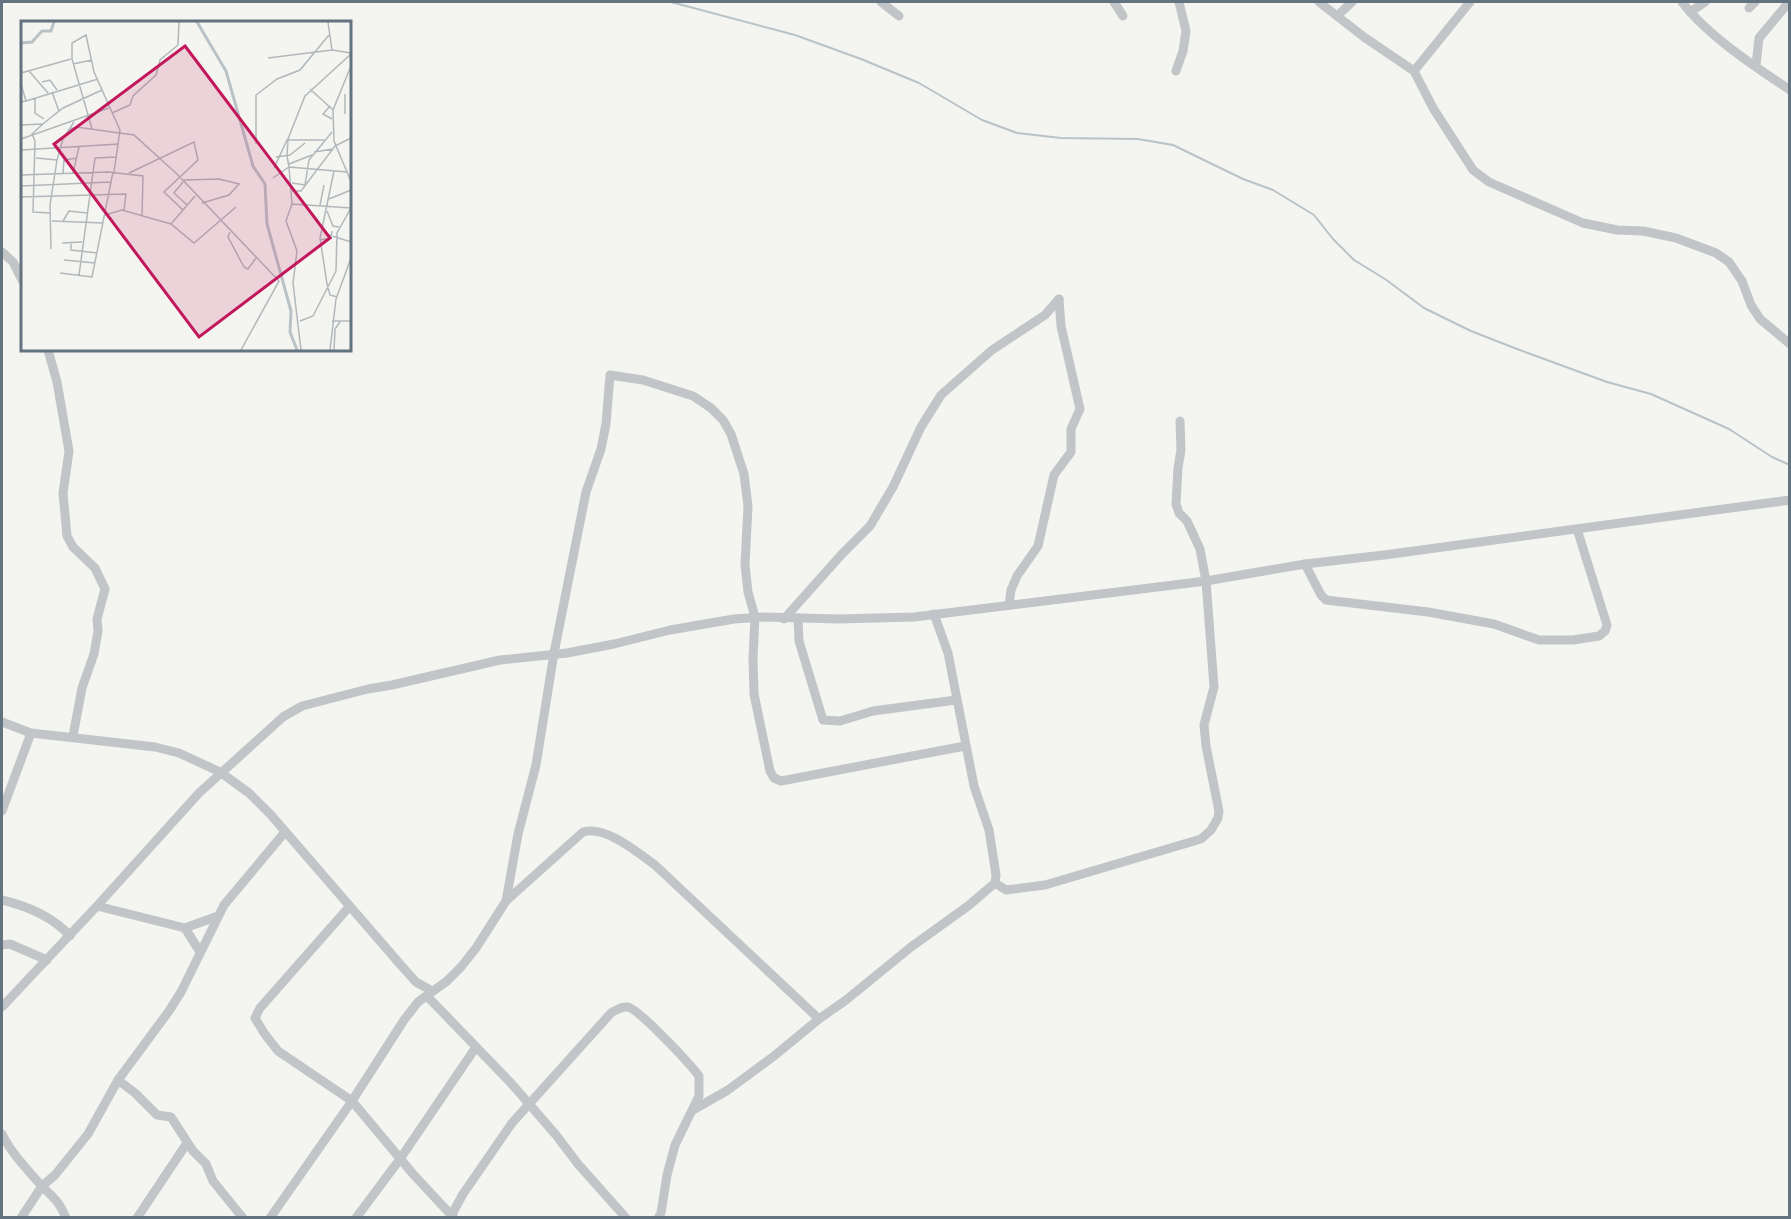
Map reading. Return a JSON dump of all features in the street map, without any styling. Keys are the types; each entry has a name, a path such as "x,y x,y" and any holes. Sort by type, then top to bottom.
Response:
{"street":[{"path":"881,2 899,16"},
{"path":"1114,2 1123,16"},
{"path":"1176,71 1183,51 1186,31 1179,2"},
{"path":"1319,2 1414,71 1433,108 1473,170 1489,182 1583,223 1676,238 1716,253 1729,262 1742,281 1751,305 1760,319 1790,344"},
{"path":"1337,16 1352,2"},
{"path":"1682,2 1690,12 1732,49 1790,90"},
{"path":"1690,12 1705,2"},
{"path":"1756,65 1759,38 1789,2"},
{"path":"1414,71 1465,3"},
{"path":"2,252 13,262 21,278"},
{"path":"784,619 870,526 893,488 920,428 940,395 992,350 1045,315 1059,299 1061,326 1080,409 1071,429 1071,452 1054,475 1038,546 1017,576 1011,590 1009,606"},
{"path":"48,351 57,382 69,451 63,493 67,536 73,548 95,568 105,589 97,619 98,631 94,654 82,688 74,736"},
{"path":"506,901 518,834 528,799 544,719 554,653 586,492 601,449 606,423 609,378 613,374 672,388 693,396 711,408 723,420 731,434 744,474 748,507 746,579 755,617 754,694 770,771 774,778 781,781 965,746"},
{"path":"995,883 1006,890 1046,885 1188,844 1201,839 1211,830 1218,818 1219,811 1204,725 1214,687 1206,581 1197,541 1176,504 1181,450 1180,421"},
{"path":"2,1007 220,772 283,717 302,706 500,660 614,644 670,630 734,619 755,617 871,619 1009,606 1206,581 1305,564 1790,500"},
{"path":"1305,564 1326,600 1428,612 1494,624 1539,640 1573,640 1599,636 1605,631 1607,625 1577,529"},
{"path":"800,600 814,618"},
{"path":"693,1110 728,1090 995,883 996,875 989,830 974,786 956,700 952,666 934,614"},
{"path":"798,619 799,641 823,720 840,721 873,711 956,700"},
{"path":"2,722 31,733 74,736 169,750 220,772 249,793 416,982 430,993 528,1103 626,1218"},
{"path":"2,811 31,733"},
{"path":"270,1218 418,1002 447,981 471,954 506,901 583,832 591,829 604,832 655,865 819,1019"},
{"path":"21,1218 42,1186 55,1175 88,1134 118,1080 181,992 218,916 230,897 285,832"},
{"path":"2,900 21,905 60,924 70,936"},
{"path":"97,906 185,928 218,916"},
{"path":"349,907 260,1008 255,1018 278,1051 352,1101 452,1217 498,1142 528,1103 611,1013 623,1007 631,1008 699,1076 699,1096 675,1145 658,1218"},
{"path":"60,924 82,923"},
{"path":"185,928 200,952"},
{"path":"2,945 10,945 47,960"},
{"path":"416,982 418,1002"},
{"path":"356,1218 400,1159 476,1047"},
{"path":"118,1080 157,1115 171,1117 187,1143 206,1164 213,1181 243,1218"},
{"path":"2,1134 12,1152 59,1202 66,1218"},
{"path":"137,1218 187,1143"}],"waterway":[{"path":"671,2 795,35 861,59 919,83 982,120 1017,133 1061,138 1138,139 1173,145 1243,179 1273,190 1314,215 1354,260 1385,279 1424,308 1471,331 1517,349 1607,382 1651,394 1729,429 1772,457 1790,465"}]}
